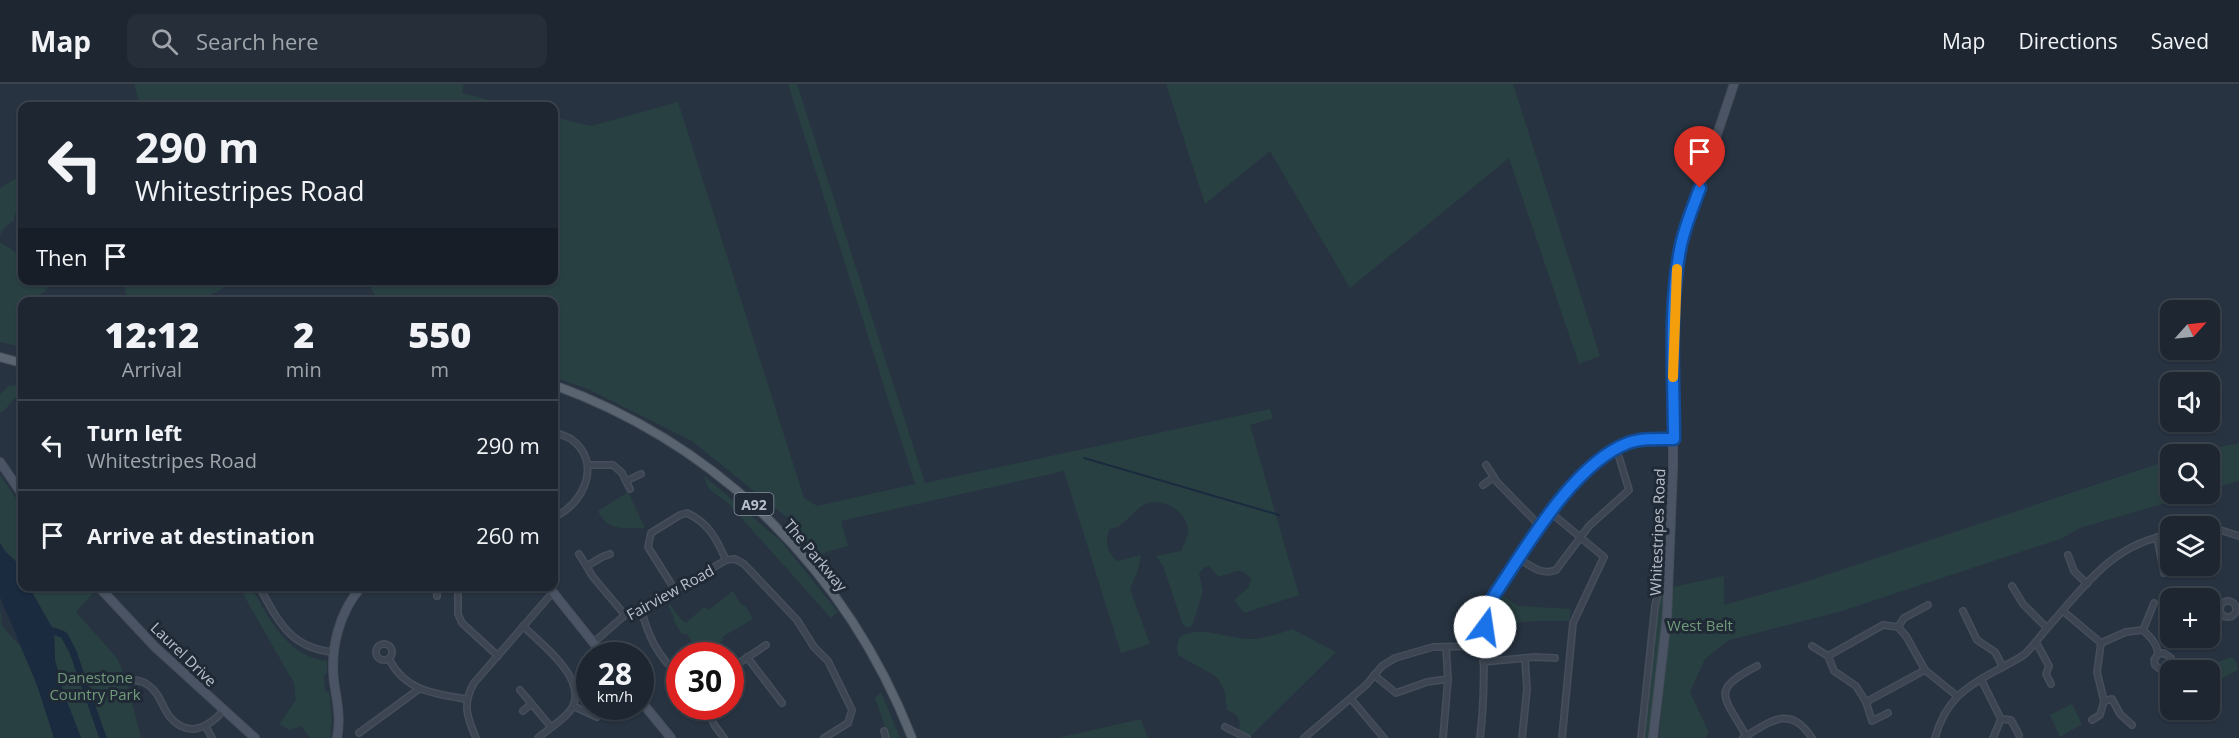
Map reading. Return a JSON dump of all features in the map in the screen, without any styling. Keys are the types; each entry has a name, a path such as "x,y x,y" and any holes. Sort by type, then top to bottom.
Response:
{"main road":[{"path":"0,359 18,362"},
{"name":"The Parkway","path":"558,387 609,408 657,433 699,460 754,504 794,546 839,602 875,660 912,738"}],"street":[{"name":"Whitestripes Road","path":"1653,738 1668,590 1674,439 1676,288 1681,245 1734,84"},
{"path":"558,434 578,446 588,465 583,490 575,503 558,515"},
{"path":"1480,738 1485,610 1539,525 1592,466 1613,450 1636,441 1674,439"},
{"path":"1519,559 1539,571 1553,572 1589,526 1629,490 1619,457 1613,450"},
{"path":"0,462 18,488"},
{"path":"588,465 613,465 630,489"},
{"path":"1486,465 1494,477 1539,525"},
{"path":"626,481 641,474"},
{"path":"1483,485 1494,477"},
{"path":"1550,512 1604,557 1573,623 1562,738"},
{"path":"675,590 648,547 648,538 656,528 687,513 699,520 718,540 726,560"},
{"path":"2220,530 2239,535"},
{"path":"2157,537 2160,552"},
{"path":"1935,738 1944,714 1956,696 1969,685 2022,656 2087,584 2119,554 2138,543 2160,537"},
{"path":"579,554 597,582 625,615"},
{"path":"587,566 610,554"},
{"path":"2068,555 2074,572 2087,584"},
{"name":"Fairview Road","path":"594,642 625,615 656,601 726,560 735,559 744,564 797,620 814,647 828,661 852,710 848,723 824,738"},
{"path":"2012,586 2023,604 2048,628"},
{"path":"1641,738 1654,606 1658,593 1668,590"},
{"name":"Laurel Drive","path":"103,591 155,647 255,738"},
{"path":"262,591 279,623 312,649 333,652"},
{"path":"337,738 339,716 333,652 342,616 359,591"},
{"path":"437,591 437,596"},
{"path":"458,591 458,614 462,623 498,656"},
{"path":"476,738 467,714 466,699 474,683 524,626 550,591"},
{"path":"552,591 592,642"},
{"path":"2143,630 2154,603"},
{"path":"1898,627 1904,618 1928,605"},
{"path":"641,607 645,627 656,650 666,663"},
{"path":"1963,611 1977,640 1995,652 2004,667"},
{"path":"2063,611 2102,643"},
{"path":"1828,656 1883,625 1898,627 1906,636 1925,670 1956,696"},
{"path":"524,626 569,672 575,686 573,706 538,738"},
{"path":"2102,643 2126,632 2143,630 2154,640 2158,654"},
{"path":"2036,642 2049,666 2046,674 2051,684"},
{"path":"2092,720 2100,715 2104,701 2097,672 2102,643"},
{"path":"744,659 766,645"},
{"path":"1443,738 1448,679 1446,646"},
{"path":"1304,738 1352,699 1388,662 1424,648 1483,646"},
{"path":"1812,646 1828,656 1834,671 1856,686 1866,702 1872,721 1888,713"},
{"path":"747,657 782,703"},
{"path":"1483,662 1555,658"},
{"path":"388,659 393,668 419,689 430,694 466,699"},
{"path":"1522,738 1527,689 1525,659"},
{"path":"1757,666 1733,678 1726,687 1725,698 1745,737 1777,719 1786,718 1801,723 1812,738"},
{"path":"1866,702 1925,670"},
{"path":"1374,675 1396,693 1426,682 1448,679"},
{"path":"126,679 147,683 155,691 177,725 186,729 206,728 223,711"},
{"path":"1981,679 2001,719 1993,738"},
{"path":"360,733 419,689"},
{"path":"520,690 550,727"},
{"path":"1352,699 1384,738"},
{"path":"2104,701 2112,699 2120,714 2132,725"},
{"path":"523,711 531,704"},
{"path":"654,717 671,738"},
{"path":"2001,719 2011,720 2019,735"},
{"path":"711,720 724,738"},
{"path":"1225,727 1247,738"},
{"path":"206,728 212,738"}],"green space":[{"path":"134,84 464,84 462,93 497,102 139,102"},
{"path":"788,84 797,84 925,483 1270,409 1273,418 1250,425 1299,595 1244,613 1234,600 1249,587 1251,579 1238,571 1218,576 1209,566 1204,567 1199,574 1203,591 1193,623 1190,628 1183,625 1163,566 1156,556 1181,551 1188,533 1188,526 1176,509 1162,503 1148,503 1120,525 1110,529 1107,538 1109,551 1117,561 1141,555 1130,589 1150,644 1121,653 1064,471 841,521 848,546 829,551 816,558 790,520 692,441 588,389 558,378 558,297 372,297 375,296 370,285 558,285 558,118 591,126 678,102 804,498 817,506 915,484"},
{"path":"1166,84 1513,84 1600,356 1579,364 1509,158 1350,288 1270,151 1205,204"},
{"path":"18,177 18,201 14,220 4,228 0,235 0,188"},
{"path":"0,242 15,252 18,258 18,285 46,285 47,290 37,297 18,297 18,346 0,342"},
{"path":"125,285 224,285 222,289 206,297 126,297"},
{"path":"18,383 18,395 3,412 0,412 0,394 10,385"},
{"path":"2239,443 2239,481 2220,486 2220,447"},
{"name":"West Belt","path":"2160,463 2160,504 2162,504 2080,528 2063,538 1839,612 1729,640 1705,659 1690,692 1709,733 1705,738 1659,738 1673,587 1724,576 1724,605 1796,585"},
{"path":"0,475 18,501 18,563 0,543"},
{"path":"703,475 782,542 838,612 831,618 728,503 709,489"},
{"path":"628,492 645,528 612,526 602,518 598,511"},
{"name":"Danestone Country Park","path":"31,591 95,591 76,612 117,658 126,679 141,738 81,738 64,694 55,660 54,631"},
{"path":"241,591 253,591 272,623 290,644 313,658 327,661 327,673 324,676 325,691 329,692 331,709 330,738 310,738 301,726 289,730 279,724 296,700 294,683"},
{"path":"733,591 753,619 722,637 724,640 721,642 692,642 687,634 682,634 668,606 670,604 686,623 704,607 709,610"},
{"path":"1663,593 1666,597 1651,738 1642,738 1644,711 1649,707 1646,696 1650,654 1656,649 1652,640 1658,599"},
{"path":"1502,595 1518,606 1571,609 1569,621 1493,625 1491,614"},
{"path":"0,606 2,626 21,647 48,712 54,738 0,738"},
{"path":"1292,629 1336,652 1250,737 1239,730 1238,717 1227,710 1225,692 1217,677 1178,655 1179,638 1187,634 1205,632 1252,639"},
{"path":"2232,657 2237,663 2238,670 2220,679 2220,661"},
{"path":"881,692 900,738 889,738 875,698"},
{"path":"2072,704 2082,724 2060,737 2050,715"},
{"path":"1141,719 1148,738 1058,738"}],"water":[{"path":"0,543 18,564 18,591 31,591 54,631 55,660 64,694 81,738 54,738 36,682 0,597"}],"waterway":[{"path":"1084,458 1279,515"},
{"path":"54,631 64,635 73,652 103,738"}],"slow traffic":[{"path":"1673,377 1677,269"}],"route":[{"path":"1485,627 1483,615 1487,606 1539,525 1592,466 1613,450 1628,443 1650,439 1674,439 1673,382 1677,269 1681,245 1700,188"}]}
